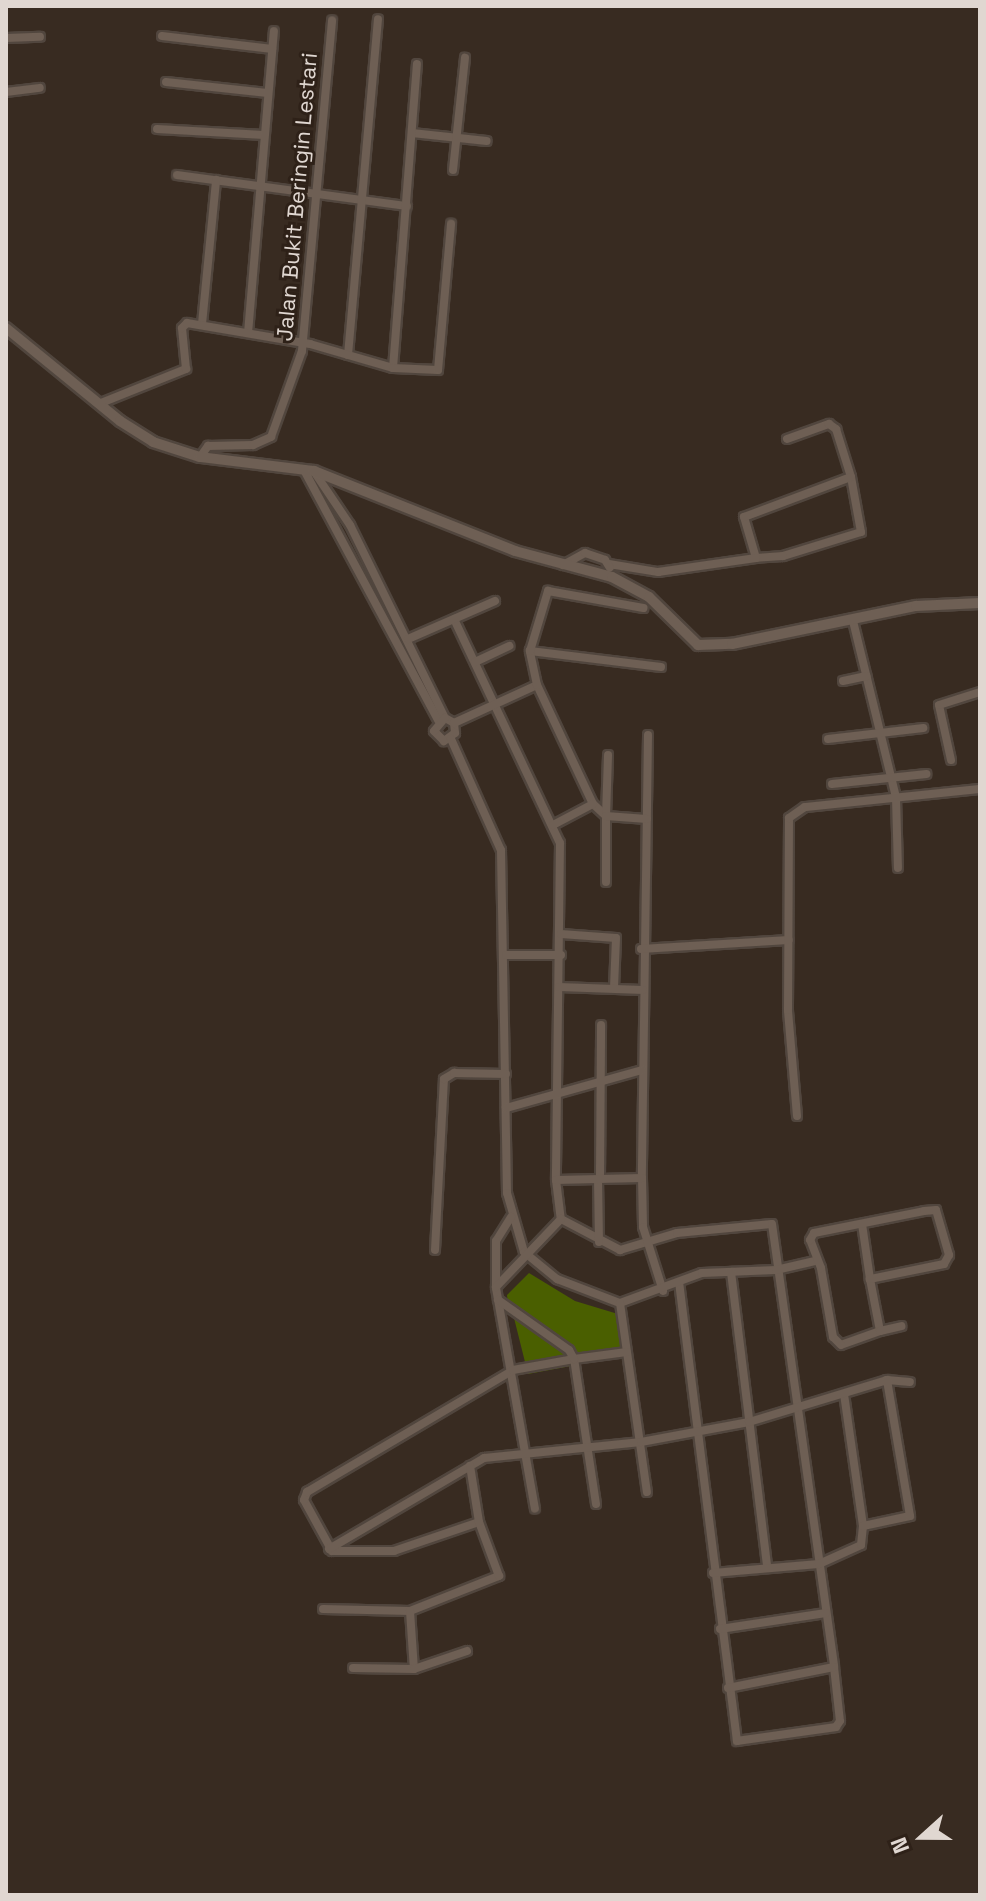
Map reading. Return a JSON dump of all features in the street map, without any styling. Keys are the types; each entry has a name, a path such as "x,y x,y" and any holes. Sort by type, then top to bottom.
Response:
{"street":[{"path":"348,355 378,19"},
{"name":"Jalan Bukit Beringin Lestari","path":"200,457 208,446 253,445 271,437 304,343 313,195 332,20"},
{"path":"248,333 274,31"},
{"path":"162,36 272,49"},
{"path":"6,38 40,37"},
{"path":"453,170 465,58"},
{"path":"393,368 417,64"},
{"path":"166,82 267,93"},
{"path":"6,92 40,88"},
{"path":"157,129 264,135"},
{"path":"412,133 487,141"},
{"path":"177,175 407,206"},
{"path":"202,324 216,180"},
{"path":"101,403 186,369 182,328 202,324 304,343 393,368 438,370 451,224"},
{"path":"6,328 153,442 200,457 309,470 545,561 612,577 649,597 698,645 732,644 916,606 980,603"},
{"path":"563,565 585,553 609,564 658,572 783,556 861,532 851,477 836,429 829,424 787,439"},
{"path":"309,470 350,525 408,639 501,850 511,1217 524,1252 557,1279 620,1303 663,1291 702,1273 776,1270 815,1261"},
{"path":"309,470 446,720"},
{"path":"756,558 744,517 851,477"},
{"path":"609,564 612,577"},
{"path":"643,608 548,591 530,651 540,676 537,685 593,804 606,816 647,819"},
{"path":"408,639 495,601"},
{"path":"454,619 560,843 556,1180 561,1219"},
{"path":"853,621 877,733 896,798 898,868"},
{"path":"475,662 510,646"},
{"path":"530,651 661,667"},
{"path":"843,681 866,676"},
{"path":"451,739 436,736 446,720 496,705 537,685"},
{"path":"951,760 939,705 980,692"},
{"path":"828,739 923,728"},
{"path":"648,735 641,949 642,1178 647,1243 663,1291"},
{"path":"606,882 608,755"},
{"path":"832,784 926,774"},
{"path":"797,1116 788,1010 789,818 805,807 980,789"},
{"path":"553,825 593,804"},
{"path":"561,934 616,938 614,987"},
{"path":"641,949 789,940"},
{"path":"506,955 561,955"},
{"path":"559,987 643,990"},
{"path":"599,1242 601,1025"},
{"path":"506,1108 642,1070"},
{"path":"435,1250 444,1079 454,1073 506,1074"},
{"path":"556,1180 642,1178"},
{"path":"870,1279 944,1264 949,1255 936,1210 814,1233 810,1240 837,1344 901,1326"},
{"path":"511,1217 496,1241 496,1288 513,1370 535,1509"},
{"path":"561,1219 599,1242 631,1251 677,1233 772,1224 776,1270 834,1667 839,1725 739,1743 720,1629 679,1285"},
{"path":"496,1288 524,1252 561,1219"},
{"path":"862,1224 880,1331"},
{"path":"731,1272 767,1567"},
{"path":"498,1300 569,1350 574,1359 596,1504"},
{"path":"620,1303 647,1492"},
{"path":"329,1549 306,1511 307,1492 513,1370 627,1352"},
{"path":"329,1549 484,1458 526,1457 641,1442 749,1422 887,1380 910,1382"},
{"path":"863,1526 909,1517 912,1511 887,1380"},
{"path":"713,1573 819,1564 861,1545 863,1526 844,1394"},
{"path":"323,1609 410,1611 499,1576 479,1522 470,1466"},
{"path":"329,1549 394,1551 479,1522"},
{"path":"410,1611 414,1669"},
{"path":"720,1629 826,1613"},
{"path":"353,1668 414,1669 467,1651"},
{"path":"728,1688 834,1667"}],"green space":[{"path":"529,1273 575,1301 618,1314 625,1355 590,1362 508,1304 507,1295"},
{"path":"514,1318 569,1357 571,1366 528,1374"}]}
